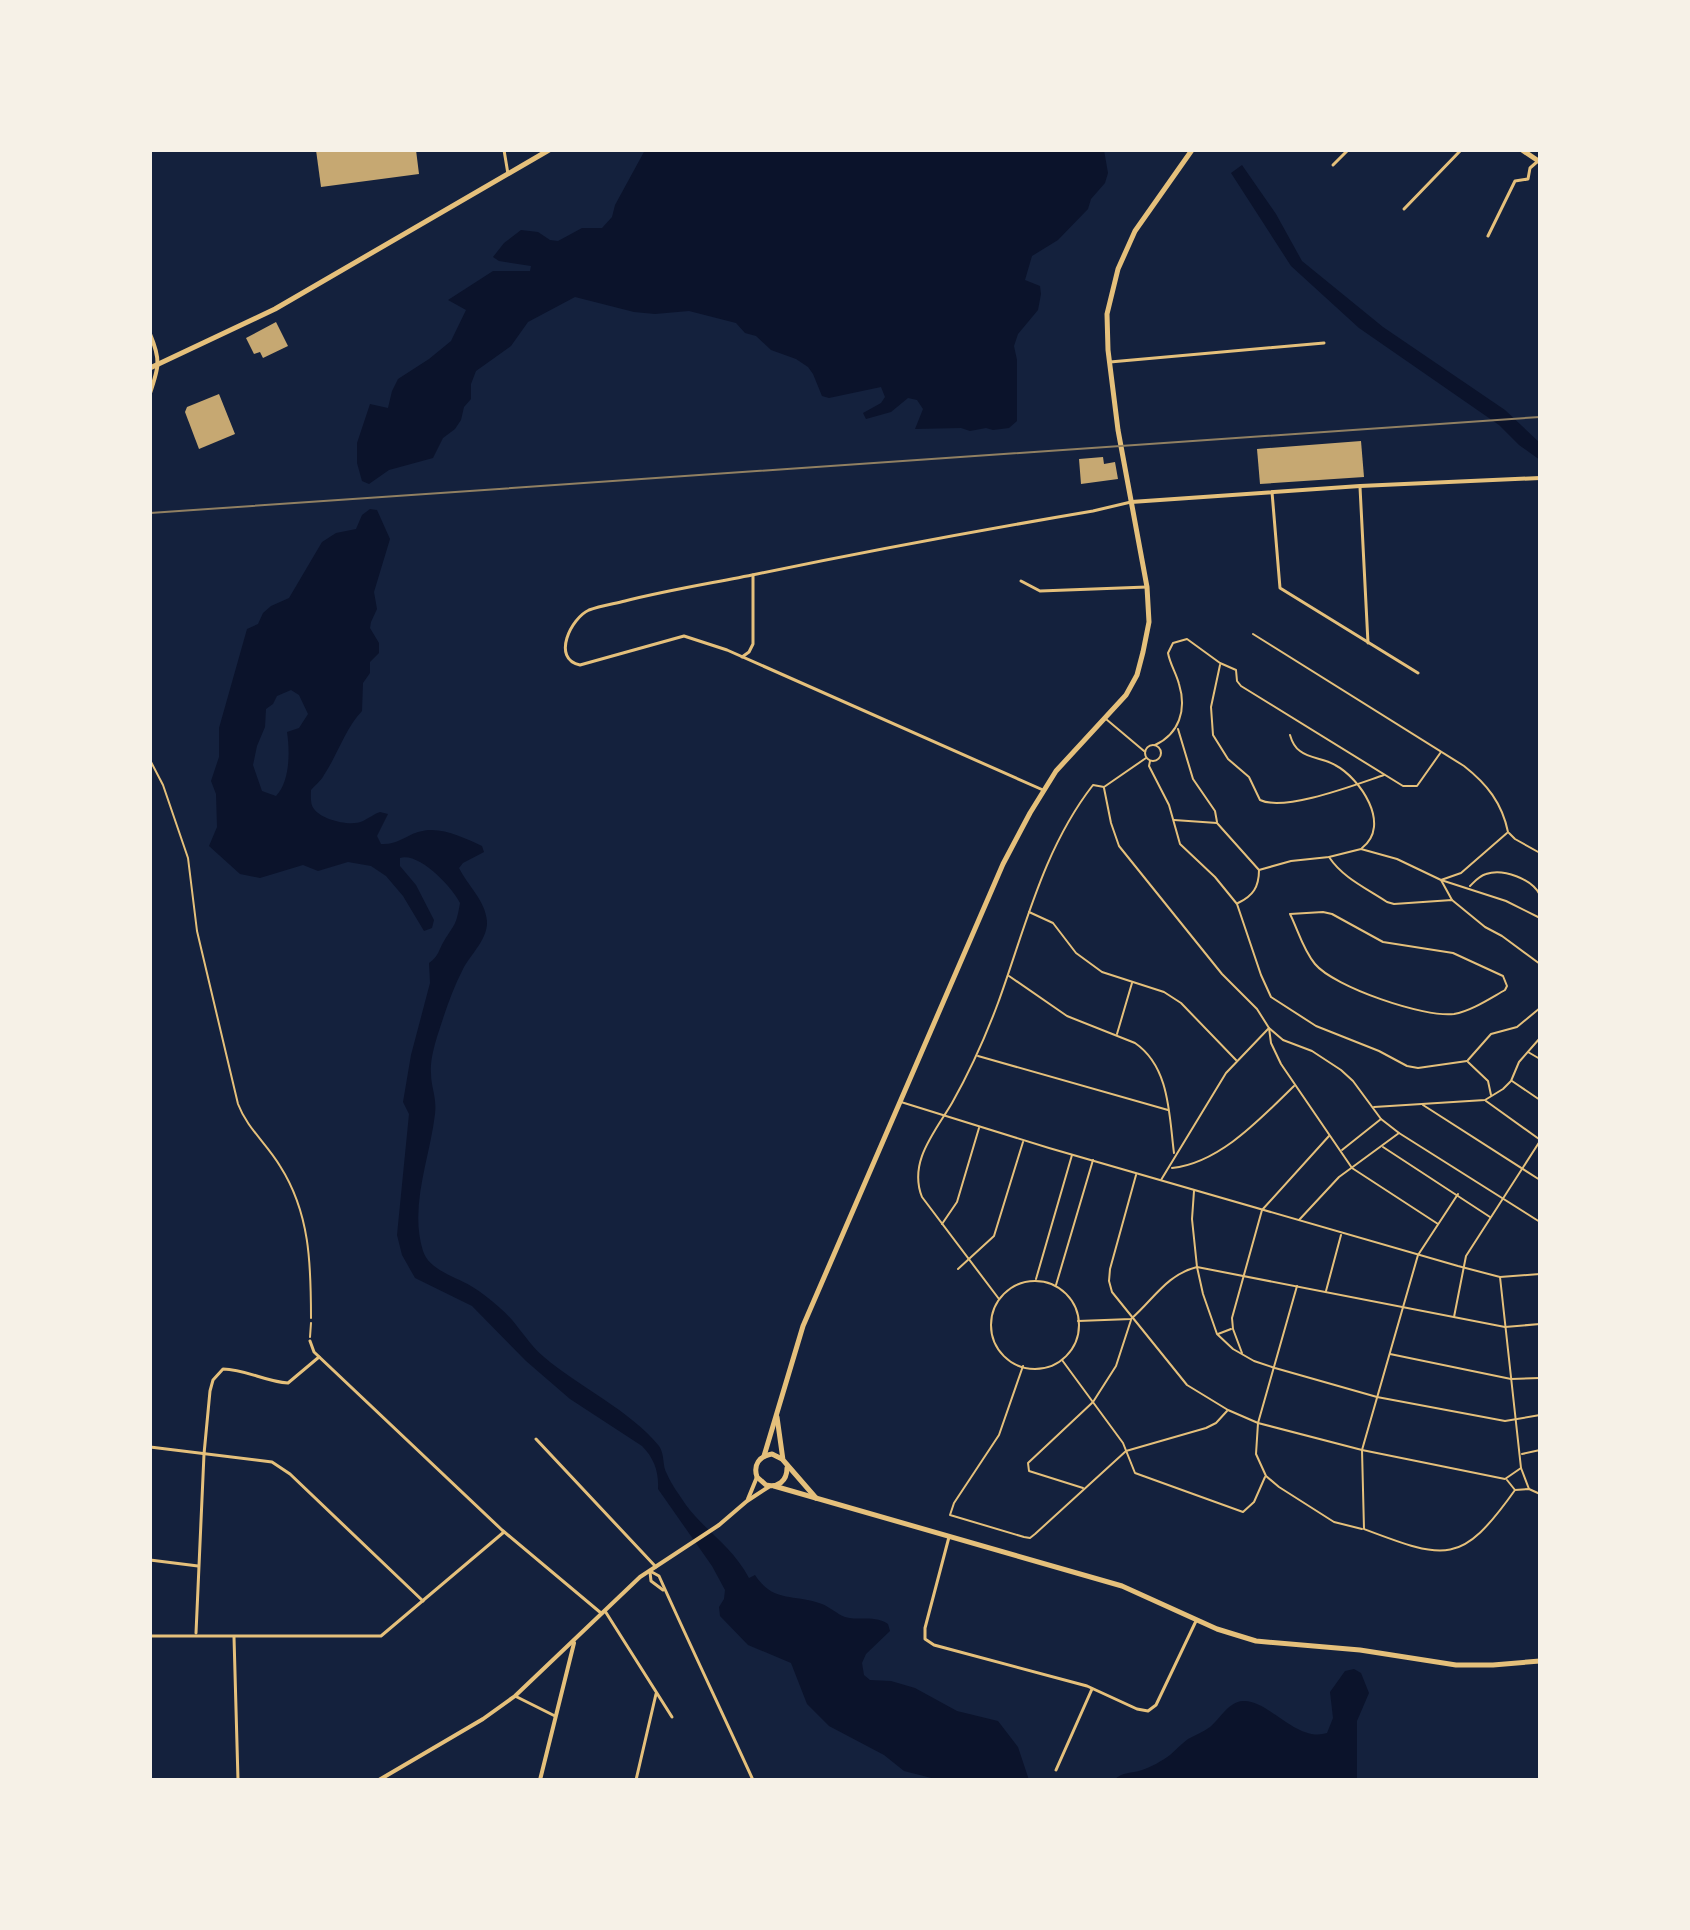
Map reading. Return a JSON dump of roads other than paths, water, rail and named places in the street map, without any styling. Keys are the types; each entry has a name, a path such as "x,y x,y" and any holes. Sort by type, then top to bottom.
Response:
{"main road":[{"path":"150,368 275,309 549,150"},
{"path":"1192,150 1142,219 1118,269 1107,314 1118,430 1147,587 1148,631 1137,675 1126,695 1065,758 1043,790 1003,864 803,1326 764,1456 756,1465 757,1477 762,1483 772,1486 1122,1586 1217,1629 1256,1641 1360,1650 1439,1663 1493,1665 1540,1661"},
{"path":"1522,150 1539,161"},
{"path":"777,1411 783,1460 817,1499"},
{"path":"764,1456 772,1454 783,1460"},
{"path":"772,1486 785,1479 787,1466"}],"street":[{"path":"504,150 508,174"},
{"path":"1333,165 1348,150"},
{"path":"1404,209 1461,150"},
{"path":"1488,236 1515,181 1528,179 1530,168 1539,161"},
{"path":"150,334 159,353 159,364 150,393"},
{"path":"1110,362 1324,343"},
{"path":"1043,790 742,657 684,636 588,663 573,663 566,658 564,650 576,619 589,610 847,554 1131,502 1360,486 1540,478"},
{"path":"1360,486 1368,643"},
{"path":"1272,492 1280,588 1418,673"},
{"path":"742,657 753,644 753,575"},
{"path":"1021,581 1040,591 1147,587"},
{"path":"310,1341 319,1357 505,1532 603,1613 672,1717"},
{"path":"196,1635 204,1454 213,1380 222,1371 233,1369 266,1380 288,1383 319,1357"},
{"path":"536,1439 656,1567"},
{"path":"150,1447 272,1462 290,1474 424,1602"},
{"path":"747,1501 757,1477"},
{"path":"379,1780 483,1719 515,1696 650,1571 772,1486"},
{"path":"150,1636 381,1636 505,1532"},
{"path":"949,1537 925,1628 925,1639 929,1643 1093,1688 1140,1710 1151,1710 1196,1620"},
{"path":"150,1560 198,1566"},
{"path":"650,1571 651,1581 663,1590"},
{"path":"650,1571 659,1576 663,1590 680,1618 753,1780"},
{"path":"234,1637 238,1780"},
{"path":"540,1780 575,1641"},
{"path":"1056,1770 1093,1688"},
{"path":"636,1780 657,1692"},
{"path":"515,1696 556,1716"}],"lane":[{"path":"1253,634 1464,766 1500,805 1508,832 1540,853"},
{"path":"1237,904 1253,893 1259,883 1259,870 1217,823 1215,811 1193,779 1182,750 1177,726 1181,697 1169,658 1170,648 1179,640 1187,639 1220,663 1236,670 1241,686 1403,786 1417,786 1441,752"},
{"path":"1220,663 1211,707 1213,735 1228,759 1249,777 1260,800 1275,804 1385,775"},
{"path":"1105,718 1145,751 1149,766 1162,788 1180,844 1215,877 1237,904 1261,975 1271,997 1282,1006 1337,1036 1418,1068 1467,1061 1491,1034 1517,1027 1540,1008"},
{"path":"1145,751 1148,746 1168,739 1177,726"},
{"path":"1259,870 1361,849 1370,842 1374,818 1366,796 1336,765 1301,753 1290,735"},
{"path":"999,1299 922,1197 917,1185 917,1173 929,1141 977,1056 1028,912 1061,837 1093,785 1104,787 1148,760 1159,760 1159,747 1155,745"},
{"path":"150,760 188,858 197,931 243,1119 272,1153 292,1187 306,1227 311,1274 311,1318"},
{"path":"1104,787 1119,846 1222,974 1257,1009 1269,1028 1283,1040 1312,1051 1332,1064 1353,1081 1381,1119 1399,1133 1540,1222"},
{"path":"1174,820 1217,823"},
{"path":"1441,880 1461,873 1508,832"},
{"path":"1361,849 1397,859 1441,880 1469,887 1540,918"},
{"path":"1329,857 1337,869 1387,902 1452,900"},
{"path":"1469,887 1486,874 1500,872 1525,881 1540,895"},
{"path":"1441,880 1452,900 1485,927 1540,964"},
{"path":"1028,912 1053,923 1076,953 1102,972 1164,992 1181,1003 1236,1061"},
{"path":"1290,914 1332,914 1383,942 1453,953 1507,980 1505,990 1467,1010 1441,1015 1428,1013 1357,990 1322,971 1305,949 1290,914"},
{"path":"1008,975 1067,1016 1135,1043 1154,1060 1162,1081 1174,1156 1171,1168 1161,1180"},
{"path":"1117,1036 1132,982"},
{"path":"1536,1012 1540,1014"},
{"path":"1174,1156 1197,1124 1218,1085 1236,1061 1269,1028"},
{"path":"1269,1028 1273,1050 1352,1168 1438,1224"},
{"path":"1373,1108 1485,1100 1511,1081 1527,1051 1540,1038"},
{"path":"1527,1051 1540,1059"},
{"path":"977,1056 1168,1110"},
{"path":"1467,1061 1488,1081 1491,1097"},
{"path":"1511,1081 1540,1100"},
{"path":"1171,1168 1184,1167 1207,1157 1244,1132 1295,1084"},
{"path":"1454,1317 1466,1256 1540,1140 1485,1100"},
{"path":"899,1102 1464,1268 1500,1277 1540,1274 1540,1280"},
{"path":"1421,1104 1540,1180"},
{"path":"1341,1150 1381,1119"},
{"path":"942,1224 957,1202 979,1127"},
{"path":"1298,1221 1329,1186 1399,1133"},
{"path":"1243,1355 1232,1318 1262,1210 1329,1136"},
{"path":"958,1269 995,1232 1023,1140"},
{"path":"1382,1146 1490,1217"},
{"path":"1035,1280 1072,1154"},
{"path":"1056,1286 1093,1160"},
{"path":"1136,1173 1109,1281 1112,1292 1131,1319 1187,1385 1228,1410 1258,1423 1362,1450 1505,1479 1515,1490"},
{"path":"1194,1190 1192,1219 1197,1267 1217,1334 1243,1355 1275,1368 1377,1397 1505,1421 1540,1415"},
{"path":"1364,1529 1362,1450 1418,1255 1458,1194"},
{"path":"1326,1292 1342,1233"},
{"path":"1085,1488 1029,1471 1028,1463 1093,1402 1116,1366 1131,1319 1166,1282 1183,1271 1197,1267 1505,1327 1540,1324"},
{"path":"1500,1277 1521,1468 1529,1489"},
{"path":"1035,1280 1056,1286 1070,1299 1078,1321 1075,1340 1062,1360 1045,1367 1023,1366 1007,1358 994,1342 991,1319 999,1299 1015,1287 1035,1280"},
{"path":"1297,1286 1258,1423 1256,1454 1266,1476 1303,1504 1334,1522 1423,1550 1452,1550 1464,1545 1481,1533 1515,1490 1529,1489 1540,1494"},
{"path":"1078,1321 1131,1319"},
{"path":"1217,1334 1233,1329"},
{"path":"1389,1354 1511,1379 1540,1378"},
{"path":"1062,1360 1126,1451 1135,1473 1239,1511 1248,1510 1266,1476"},
{"path":"1023,1366 999,1435 954,1503 950,1515 1030,1538 1126,1451 1206,1428 1216,1423 1228,1410"},
{"path":"1521,1455 1540,1450"},
{"path":"1505,1479 1521,1468"}],"water":[{"path":"645,150 1104,150 1108,173 1088,209 1058,240 1032,256 1025,280 1040,286 1041,294 1038,310 1018,334 1014,346 1017,360 1017,421 1009,428 970,431 961,428 915,429 923,409 917,400 908,398 891,412 866,419 863,413 881,403 885,397 881,387 829,398 822,396 808,367 771,350 756,336 745,333 736,323 689,311 634,312 575,297 528,322 511,346 476,371 471,384 471,399 464,407 461,420 443,438 433,458 389,470 369,484 362,481 357,463 357,443 370,404 388,408 398,379 451,341 466,310 448,300 493,271 530,271 531,266 499,261 493,257 504,243 521,230 538,232 558,241 582,228 602,228 612,217 615,205"},
{"path":"1242,165 1276,214 1302,261 1383,327 1505,410 1540,443 1540,460 1499,425 1359,328 1291,266 1231,173"},
{"path":"370,509 377,510 390,539 374,592 377,609 370,628 379,643 379,653 370,662 370,673 363,683 362,711 323,777 311,790 312,805 323,816 344,823 358,823 380,812 388,814 377,836 381,844 434,830 467,839 482,846 484,852 459,868 483,906 487,928 455,985 432,1059 435,1114 418,1217 426,1258 437,1268 490,1299 544,1357 647,1433 661,1449 665,1471 686,1505 735,1557 749,1578 755,1575 777,1594 822,1604 845,1617 888,1624 890,1631 866,1654 862,1663 864,1675 870,1680 891,1681 915,1688 957,1711 998,1721 1018,1747 1029,1780 939,1780 904,1771 884,1755 829,1726 807,1704 791,1663 748,1645 720,1616 719,1607 725,1590 712,1566 658,1489 655,1466 642,1446 570,1399 526,1361 472,1306 415,1278 402,1255 397,1235 409,1114 403,1102 411,1055 430,983 429,963 437,956 455,924 460,903 443,880 425,865 400,858 400,866 416,885 434,920 432,928 424,931 403,896 386,876 371,866 348,862 318,871 303,865 260,878 240,874 209,846 217,827 216,794 211,781 219,757 219,728 247,629 258,624 271,606 289,598 322,542 336,533 356,529 362,515","holes":["291,690 299,695 308,714 299,728 287,732 289,757 286,775 276,796 262,791 253,765 257,746 265,727 266,709 277,696"]},
{"path":"1354,1669 1361,1673 1369,1693 1357,1721 1357,1780 1114,1780 1164,1759 1188,1739 1210,1727 1238,1702 1253,1702 1305,1732 1327,1733 1333,1718 1330,1692 1345,1671"}],"railway":[{"path":"150,513 1540,417"}]}
